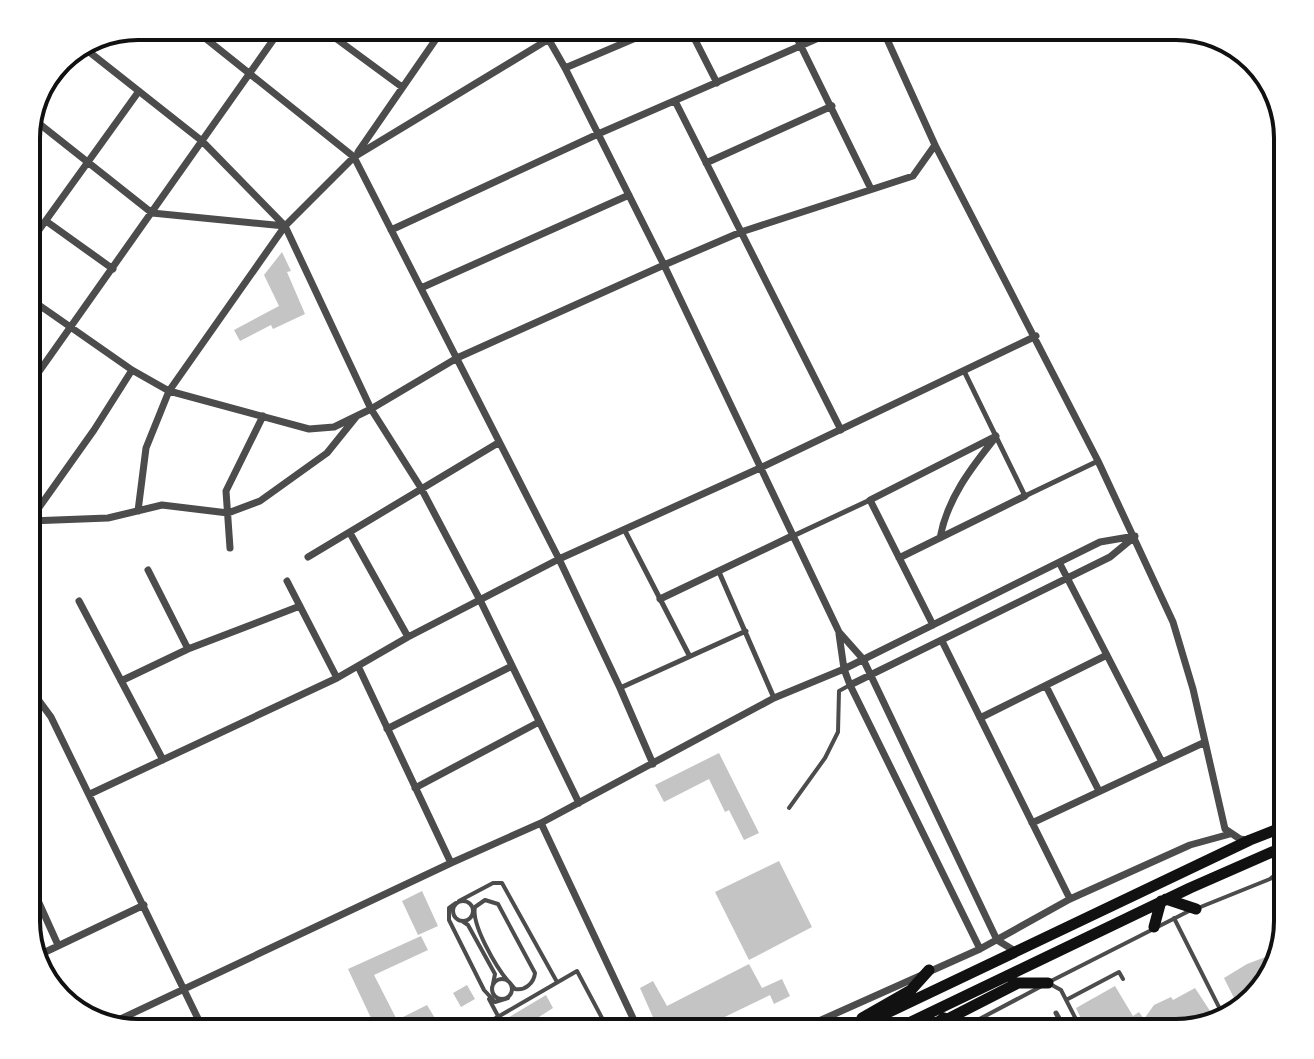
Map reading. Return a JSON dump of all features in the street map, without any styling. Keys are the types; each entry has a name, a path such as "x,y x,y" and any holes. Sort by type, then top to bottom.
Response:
{"main road":[{"path":"874,1019 1274,831"},
{"path":"917,1019 1163,900 1274,851"},
{"path":"1163,900 1196,909"},
{"path":"1154,927 1163,900"},
{"path":"861,1019 911,990 929,970"},
{"path":"993,983 1048,983"},
{"path":"948,1019 1018,983"},
{"path":"943,1019 957,1000"}],"street":[{"path":"208,40 354,157 559,559 653,764"},
{"path":"40,371 273,40"},
{"path":"338,40 402,87"},
{"path":"138,511 146,448 169,391 285,226 354,157 435,40"},
{"path":"354,157 547,40"},
{"path":"550,40 664,265 839,632 863,659 997,940 1015,951"},
{"path":"565,68 631,40"},
{"path":"695,40 717,83"},
{"path":"799,40 871,189"},
{"path":"391,230 598,134 814,40"},
{"path":"887,40 935,145 1036,336 1135,536 1173,622 1193,689 1225,829 1240,839 1250,840"},
{"path":"90,53 202,141 285,226 371,409 421,488 480,600 579,803"},
{"path":"40,229 139,91"},
{"path":"675,101 841,430"},
{"path":"706,163 832,106"},
{"path":"41,125 152,213 285,226"},
{"path":"42,308 132,370 169,391 309,429 334,427 371,409 457,358 664,265 741,232 913,176 935,145"},
{"path":"421,288 629,195"},
{"path":"46,221 113,269"},
{"path":"90,794 337,678 408,637 559,559 760,468 1036,336"},
{"path":"40,503 94,430 132,370"},
{"path":"964,371 1025,496"},
{"path":"230,548 226,491 263,416"},
{"path":"40,521 108,518 162,505 228,513 260,501 327,453 357,416"},
{"path":"660,599 870,500 996,436"},
{"path":"940,538 944,515 960,485 996,436"},
{"path":"308,557 498,443"},
{"path":"899,558 1098,461"},
{"path":"870,500 933,625"},
{"path":"624,529 689,655"},
{"path":"350,533 408,637"},
{"path":"124,1017 541,823 774,698 844,669 1100,542 1135,536"},
{"path":"850,685 1110,557 1135,536"},
{"path":"1060,564 1162,762"},
{"path":"148,570 188,649"},
{"path":"719,572 774,698"},
{"path":"287,581 337,678"},
{"path":"79,601 163,760"},
{"path":"121,681 188,649 300,606"},
{"path":"620,688 746,631"},
{"path":"839,632 844,669 850,685 980,949"},
{"path":"942,641 1070,899"},
{"path":"980,718 1107,655"},
{"path":"358,666 451,863"},
{"path":"387,729 512,666"},
{"path":"1046,686 1099,791"},
{"path":"40,702 51,717 90,794 199,1019"},
{"path":"415,788 539,722"},
{"path":"1032,823 1203,743"},
{"path":"541,823 633,1019"},
{"path":"822,1019 980,949 1070,899 1190,845 1230,834"},
{"path":"40,905 58,945"},
{"path":"45,952 144,905"},
{"path":"1056,1013 1059,1019"}],"lane":[{"path":"789,808 825,758 838,732 839,691 850,685"},
{"path":"985,1019 1154,927 1274,876"},
{"path":"499,1016 449,920 449,908 457,902 493,883 502,883 557,982"},
{"path":"457,902 468,902 473,911 477,927 509,982 519,990 532,982 535,973 529,959 498,904 485,900 475,907 473,911 468,920 462,921"},
{"path":"457,902 452,909 453,916 468,925 495,974 492,991 495,997 501,1000 508,998"},
{"path":"1174,918 1220,1009"},
{"path":"494,1019 577,971 603,1019"},
{"path":"1066,1000 1119,972 1123,979"},
{"path":"493,984 498,979 509,982"},
{"path":"484,990 495,1002 508,998 512,989 509,982"},
{"path":"1048,983 1061,990 1076,1019"}],"building":[{"path":"282,252 305,314 273,329 271,325 240,341 234,330 279,306 264,275"},
{"path":"719,753 759,833 744,840 729,810 725,812 709,779 664,802 655,785"},
{"path":"779,861 812,927 749,960 715,892"},
{"path":"422,891 438,926 418,935 402,901"},
{"path":"421,936 428,950 374,975 396,1019 372,1019 348,969"},
{"path":"1267,956 1250,986 1235,1000 1224,978"},
{"path":"749,964 762,988 782,979 790,996 774,1004 770,995 720,1019 654,1019 640,988 653,981 667,1006"},
{"path":"467,985 475,999 461,1007 453,993"},
{"path":"1115,986 1133,1016 1139,1012 1144,1019 1081,1019 1076,1008"},
{"path":"1195,988 1211,1013 1176,1019 1144,1019 1154,1005 1171,997 1173,1000"},
{"path":"546,995 553,1008 536,1019 506,1019"},
{"path":"427,1005 436,1019 399,1019"}]}
